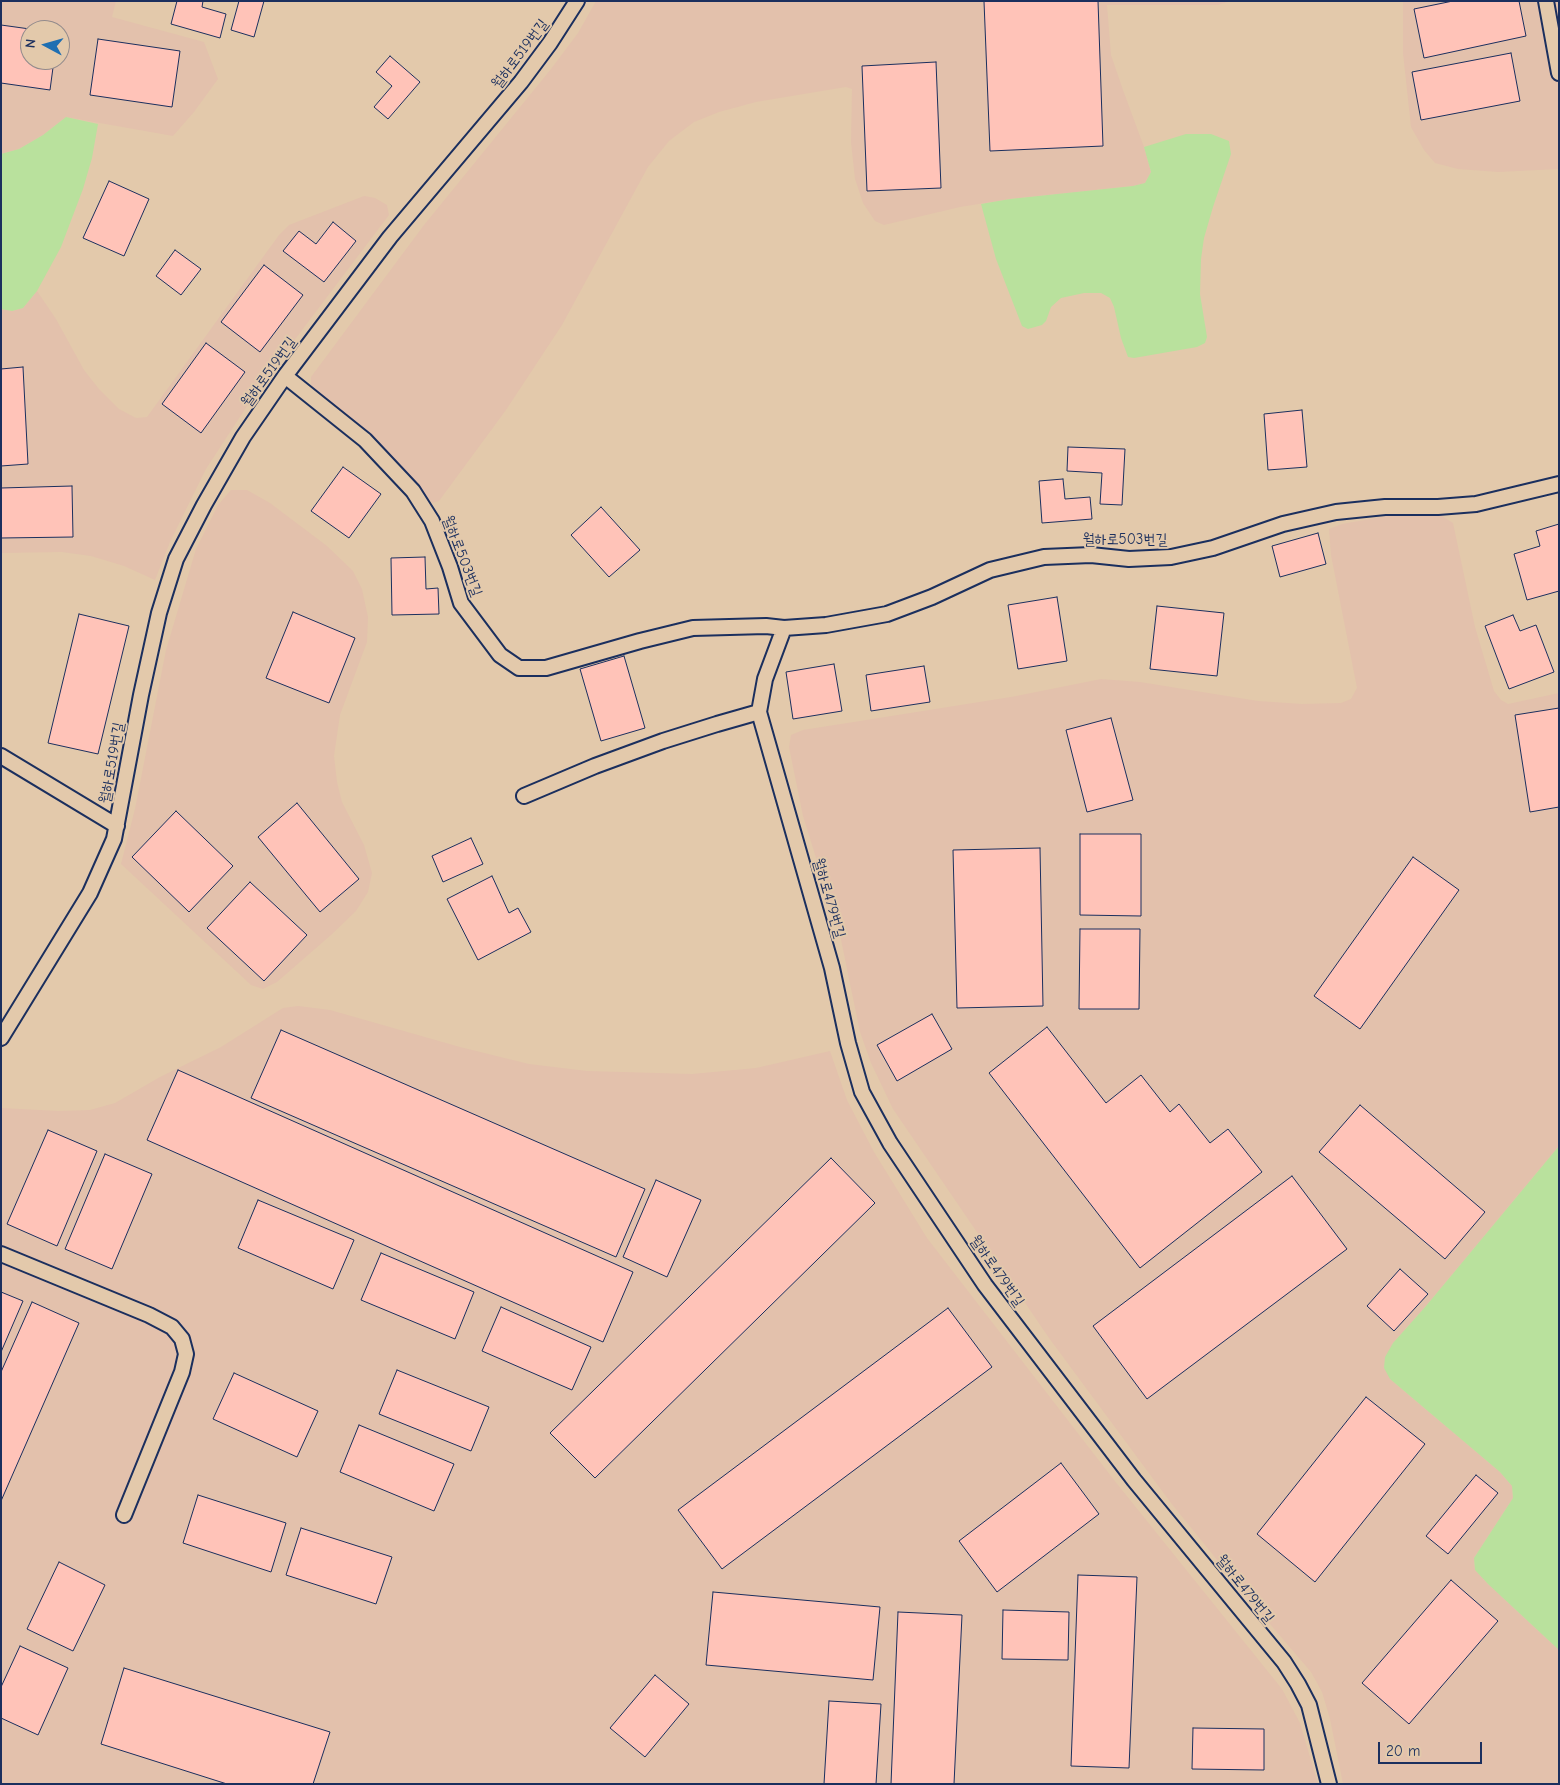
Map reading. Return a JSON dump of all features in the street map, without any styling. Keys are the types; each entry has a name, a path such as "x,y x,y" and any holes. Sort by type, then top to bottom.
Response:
{"lane":[{"name":"월하로519번길","path":"1,1038 90,893 114,839 141,695 159,613 176,559 243,437 285,376 390,237 521,82 577,1"},
{"path":"1546,1 1559,73"},
{"name":"월하로503번길","path":"285,376 365,440 413,491 432,521 450,567 461,603 500,655 519,668 546,668 640,640 693,628 766,626 784,628 826,625 887,614 932,597 990,570 1044,557 1091,555 1130,559 1172,557 1213,548 1283,524 1336,512 1385,507 1438,507 1476,504 1559,484"},
{"path":"524,796 595,766 664,741 759,712 765,678 784,628"},
{"name":"월하로479번길","path":"759,712 832,968 848,1043 862,1092 890,1143 985,1285 1134,1480 1284,1662 1309,1706 1330,1784"},
{"name":"월하로519번길","path":"1,756 117,826"},
{"path":"1,1254 149,1315 172,1327 182,1339 186,1354 182,1372 124,1515"}],"shaded area":[{"path":"1,1 116,1 112,17 204,42 218,79 194,112 173,136 66,117 43,135 19,149 1,154"},
{"path":"596,1 1231,1 1218,5 1107,5 1111,55 1151,172 1145,183 1133,186 1010,199 960,207 884,225 875,221 863,203 855,179 851,142 852,89 846,87 756,102 719,112 694,122 669,141 648,167 562,325 506,410 439,501 432,503 366,431 316,391 311,385 311,377 424,225 551,69 578,33"},
{"path":"1403,1 1559,1 1559,169 1498,172 1458,169 1435,163 1424,150 1411,127 1403,53"},
{"path":"364,196 375,198 387,205 389,215 262,383 206,469 170,542 155,580 124,566 91,556 62,552 1,553 1,309 12,311 23,308 37,291 56,319 84,370 99,389 119,409 136,418 147,417 279,235 289,225"},
{"path":"231,490 247,490 270,503 327,546 353,571 362,589 368,617 367,642 340,715 334,756 342,802 364,845 372,873 368,892 356,911 331,935 277,982 263,989 251,985 121,864 135,809 166,650 196,549 218,505"},
{"path":"1387,516 1442,516 1453,523 1475,627 1494,691 1501,700 1508,704 1559,693 1559,1146 1393,1343 1390,1379 1500,1472 1512,1486 1513,1498 1474,1558 1475,1570 1559,1650 1559,1784 1343,1784 1330,1719 1322,1692 1311,1672 1171,1503 1049,1338 893,1109 871,1063 860,1032 840,935 803,816 789,747 791,735 803,730 1011,697 1101,679 1140,682 1258,701 1302,704 1341,703 1351,699 1357,688 1331,555 1329,529 1342,524"},
{"path":"298,1006 330,1010 460,1047 529,1064 587,1071 692,1074 756,1068 830,1051 847,1100 874,1152 927,1238 1114,1480 1282,1689 1300,1723 1318,1784 1,1784 1,1108 59,1111 90,1110 115,1103 160,1077 221,1047 283,1008"}],"green space":[{"path":"66,117 98,124 92,158 83,189 61,247 37,291 23,308 12,311 1,309 1,154 19,149 43,135"},
{"path":"1186,134 1211,134 1229,141 1231,154 1204,238 1201,259 1200,294 1207,337 1205,343 1197,347 1134,358 1128,357 1121,338 1114,307 1110,298 1101,293 1084,293 1061,298 1051,307 1046,321 1042,325 1028,329 1022,326 996,259 981,204 1145,183 1151,172 1144,147"},
{"path":"1559,1146 1559,1650 1475,1570 1474,1558 1513,1498 1512,1486 1500,1472 1390,1379 1384,1368 1385,1357 1393,1343"}],"building":[{"path":"177,1 203,1 202,7 226,14 220,38 171,24"},
{"path":"239,1 264,1 254,37 231,30"},
{"path":"984,1 1098,1 1103,146 990,151"},
{"path":"1453,1 1519,1 1526,36 1424,58 1414,9"},
{"path":"1,25 20,28 20,70 53,70 50,90 1,83"},
{"path":"98,39 180,51 172,107 90,95"},
{"path":"1511,53 1520,101 1421,120 1412,72"},
{"path":"390,56 420,82 388,119 374,107 392,86 376,72"},
{"path":"936,62 941,188 867,191 862,66"},
{"path":"109,181 149,199 124,256 83,238"},
{"path":"333,222 356,241 324,282 283,251 299,231 316,244"},
{"path":"175,250 201,269 181,295 156,276"},
{"path":"264,265 303,295 260,352 221,322"},
{"path":"206,343 245,372 201,433 162,404"},
{"path":"23,367 28,464 1,466 1,369"},
{"path":"1302,410 1307,467 1268,470 1264,414"},
{"path":"1068,447 1125,449 1122,505 1100,504 1102,473 1067,471"},
{"path":"343,467 381,494 349,538 311,511"},
{"path":"1063,479 1065,499 1090,497 1092,519 1042,523 1039,481"},
{"path":"72,486 73,537 1,538 1,488"},
{"path":"601,507 640,550 609,577 571,535"},
{"path":"1559,524 1559,591 1527,600 1514,554 1540,546 1536,531"},
{"path":"1318,533 1326,564 1280,577 1272,546"},
{"path":"425,557 426,589 438,588 439,614 392,615 391,558"},
{"path":"1057,597 1067,661 1018,669 1008,605"},
{"path":"1157,606 1224,613 1217,676 1150,669"},
{"path":"293,612 355,638 329,703 266,678"},
{"path":"79,614 129,626 98,754 48,743"},
{"path":"1513,615 1520,631 1536,625 1554,672 1509,689 1485,626"},
{"path":"624,656 645,728 601,741 580,669"},
{"path":"834,664 842,711 793,719 786,672"},
{"path":"924,666 930,702 871,711 866,675"},
{"path":"1559,708 1559,807 1530,812 1515,715"},
{"path":"1111,718 1133,800 1087,812 1066,730"},
{"path":"297,803 359,879 320,912 258,837"},
{"path":"176,811 233,866 189,912 132,857"},
{"path":"1080,834 1141,834 1141,916 1080,915"},
{"path":"471,838 483,864 443,882 432,856"},
{"path":"1040,848 1043,1006 957,1008 953,850"},
{"path":"1413,857 1459,890 1360,1029 1314,996"},
{"path":"492,876 509,913 518,908 531,932 478,960 447,899"},
{"path":"250,882 307,935 264,981 207,928"},
{"path":"1080,929 1140,929 1139,1009 1079,1009"},
{"path":"932,1014 952,1049 897,1081 877,1045"},
{"path":"1047,1027 1106,1103 1141,1075 1170,1112 1179,1104 1210,1143 1228,1129 1262,1172 1140,1268 989,1073"},
{"path":"281,1030 645,1189 616,1257 251,1098"},
{"path":"178,1070 633,1272 603,1342 147,1140"},
{"path":"1360,1105 1485,1212 1445,1259 1319,1152"},
{"path":"48,1130 97,1151 57,1246 7,1224"},
{"path":"105,1154 152,1174 112,1269 65,1249"},
{"path":"831,1158 875,1203 595,1478 550,1433"},
{"path":"1292,1176 1347,1249 1147,1399 1093,1326"},
{"path":"656,1180 701,1200 667,1277 623,1257"},
{"path":"258,1200 354,1240 333,1289 238,1248"},
{"path":"381,1253 474,1292 455,1339 361,1300"},
{"path":"1400,1269 1428,1294 1394,1331 1367,1306"},
{"path":"1,1292 23,1301 1,1352"},
{"path":"32,1302 79,1323 1,1501 1,1372"},
{"path":"501,1307 591,1347 572,1390 482,1351"},
{"path":"948,1308 992,1367 722,1569 678,1510"},
{"path":"397,1370 489,1407 471,1451 379,1414"},
{"path":"234,1373 318,1411 297,1457 213,1419"},
{"path":"1366,1397 1425,1444 1315,1582 1257,1534"},
{"path":"359,1425 454,1464 434,1511 340,1472"},
{"path":"1061,1463 1099,1514 997,1592 959,1541"},
{"path":"1476,1475 1498,1493 1448,1554 1426,1536"},
{"path":"198,1495 286,1523 271,1572 183,1543"},
{"path":"301,1528 392,1557 376,1604 286,1575"},
{"path":"59,1562 105,1585 73,1651 27,1629"},
{"path":"1078,1575 1137,1577 1129,1768 1071,1766"},
{"path":"1451,1580 1498,1621 1409,1724 1362,1683"},
{"path":"713,1592 880,1607 873,1680 706,1665"},
{"path":"1003,1610 1069,1612 1068,1660 1002,1659"},
{"path":"898,1612 962,1615 954,1784 891,1784"},
{"path":"20,1646 68,1668 38,1735 1,1718 1,1687"},
{"path":"124,1668 330,1732 313,1784 227,1784 101,1744"},
{"path":"655,1675 689,1704 645,1757 610,1728"},
{"path":"829,1701 881,1704 876,1784 824,1784"},
{"path":"1193,1728 1264,1729 1264,1770 1192,1769"}]}
